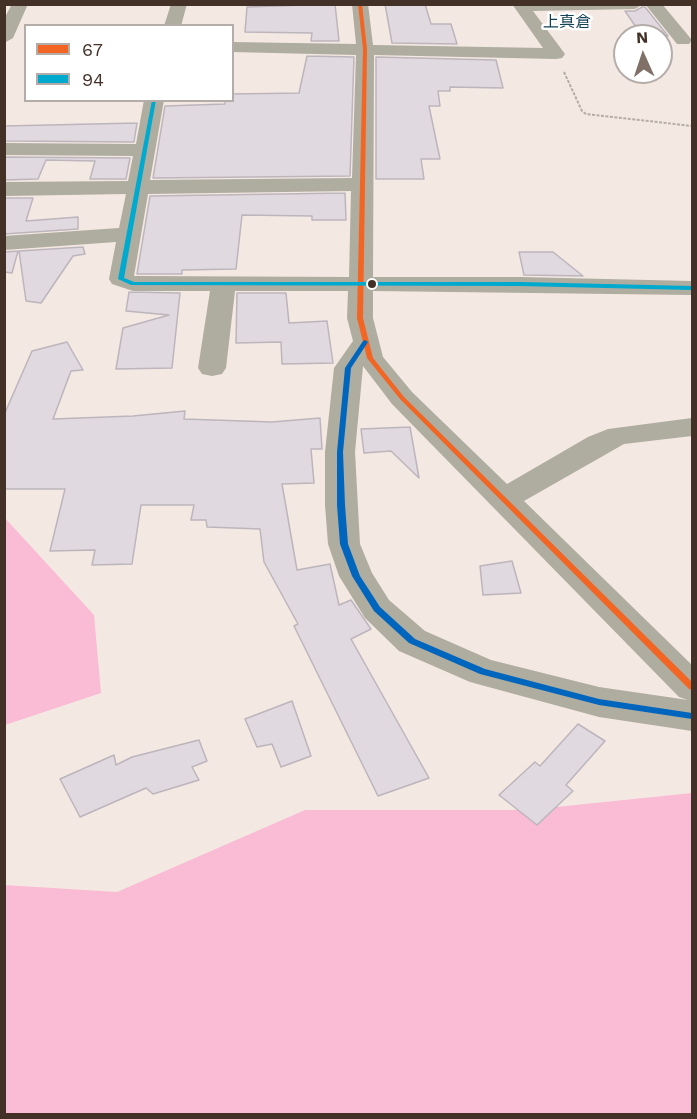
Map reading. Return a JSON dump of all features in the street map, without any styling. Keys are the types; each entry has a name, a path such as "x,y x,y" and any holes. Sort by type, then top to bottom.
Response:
{"street":[{"path":"8,45 20,4"},
{"path":"173,24 179,4"},
{"path":"360,4 365,49 359,284 360,318 370,358 402,398 693,687"},
{"path":"520,5 635,4"},
{"path":"653,4 683,40"},
{"path":"520,5 556,54"},
{"path":"234,47 556,54"},
{"path":"154,102 136,189 122,279 133,284 520,284 693,288"},
{"path":"4,149 144,150"},
{"path":"4,189 136,189 361,184"},
{"path":"4,243 129,234"},
{"path":"212,368 223,284"},
{"path":"365,342 348,368 340,452 341,505 344,544 356,576 377,609 412,641 483,672 599,702 693,716"},
{"path":"504,499 598,444 618,435 693,426"}],"path":[{"path":"556,54 582,111 586,114 693,126"}],"shaded area":[{"path":"4,517 94,615 101,693 5,725"},
{"path":"692,793 692,1114 5,1114 4,885 117,892 305,810 527,810"}],"building":[{"path":"335,4 339,41 311,41 312,33 245,32 247,7"},
{"path":"385,4 425,4 431,24 451,24 457,44 392,43"},
{"path":"645,7 658,24 634,24 625,11 635,11"},
{"path":"307,56 354,57 350,176 153,178 165,106 225,104 225,102 234,102 234,94 299,93"},
{"path":"376,57 496,60 503,88 450,87 450,91 438,91 440,106 429,106 440,159 421,159 424,179 376,179"},
{"path":"137,123 134,142 4,141 4,126"},
{"path":"4,157 130,158 126,179 90,179 95,161 46,160 38,179 4,180"},
{"path":"345,193 346,220 312,220 312,216 242,215 236,269 182,270 182,274 137,274 150,196"},
{"path":"4,198 33,198 26,221 78,217 78,229 4,234"},
{"path":"83,247 85,254 73,256 41,303 26,301 19,251"},
{"path":"18,251 12,273 4,272 4,252"},
{"path":"519,252 553,252 583,276 524,275"},
{"path":"129,292 180,293 172,368 116,369 123,328 169,315 126,311"},
{"path":"237,293 286,293 289,323 327,321 333,363 282,364 281,342 236,343"},
{"path":"67,342 83,370 71,371 53,419 133,416 185,411 184,419 272,422 320,418 322,449 311,449 314,483 282,484 297,570 330,564 339,605 351,600 371,629 351,639 429,778 378,796 294,626 298,624 264,562 260,529 207,527 206,520 191,520 194,505 141,505 132,564 92,565 95,550 50,551 65,489 4,489 4,415 32,351"},
{"path":"410,427 419,478 391,451 364,453 361,429"},
{"path":"512,561 521,593 483,595 480,566"},
{"path":"292,701 311,756 281,767 272,744 257,747 245,719"},
{"path":"578,724 605,741 566,785 573,791 537,825 499,795 535,762 540,766"},
{"path":"199,740 207,761 192,767 199,780 153,794 146,788 80,817 60,779 114,755 116,765 132,757"}],"transit line":[{"name":"67","path":"360,4 365,49 360,318 370,358 402,398 692,687"},
{"name":"94","path":"154,102 121,279 133,284 520,284 692,288"},
{"path":"365,342 348,368 340,452 341,505 344,544 356,576 377,609 412,641 483,672 599,702 692,716"}],"district":[{"name":"上真倉","path":"567,22"}]}
